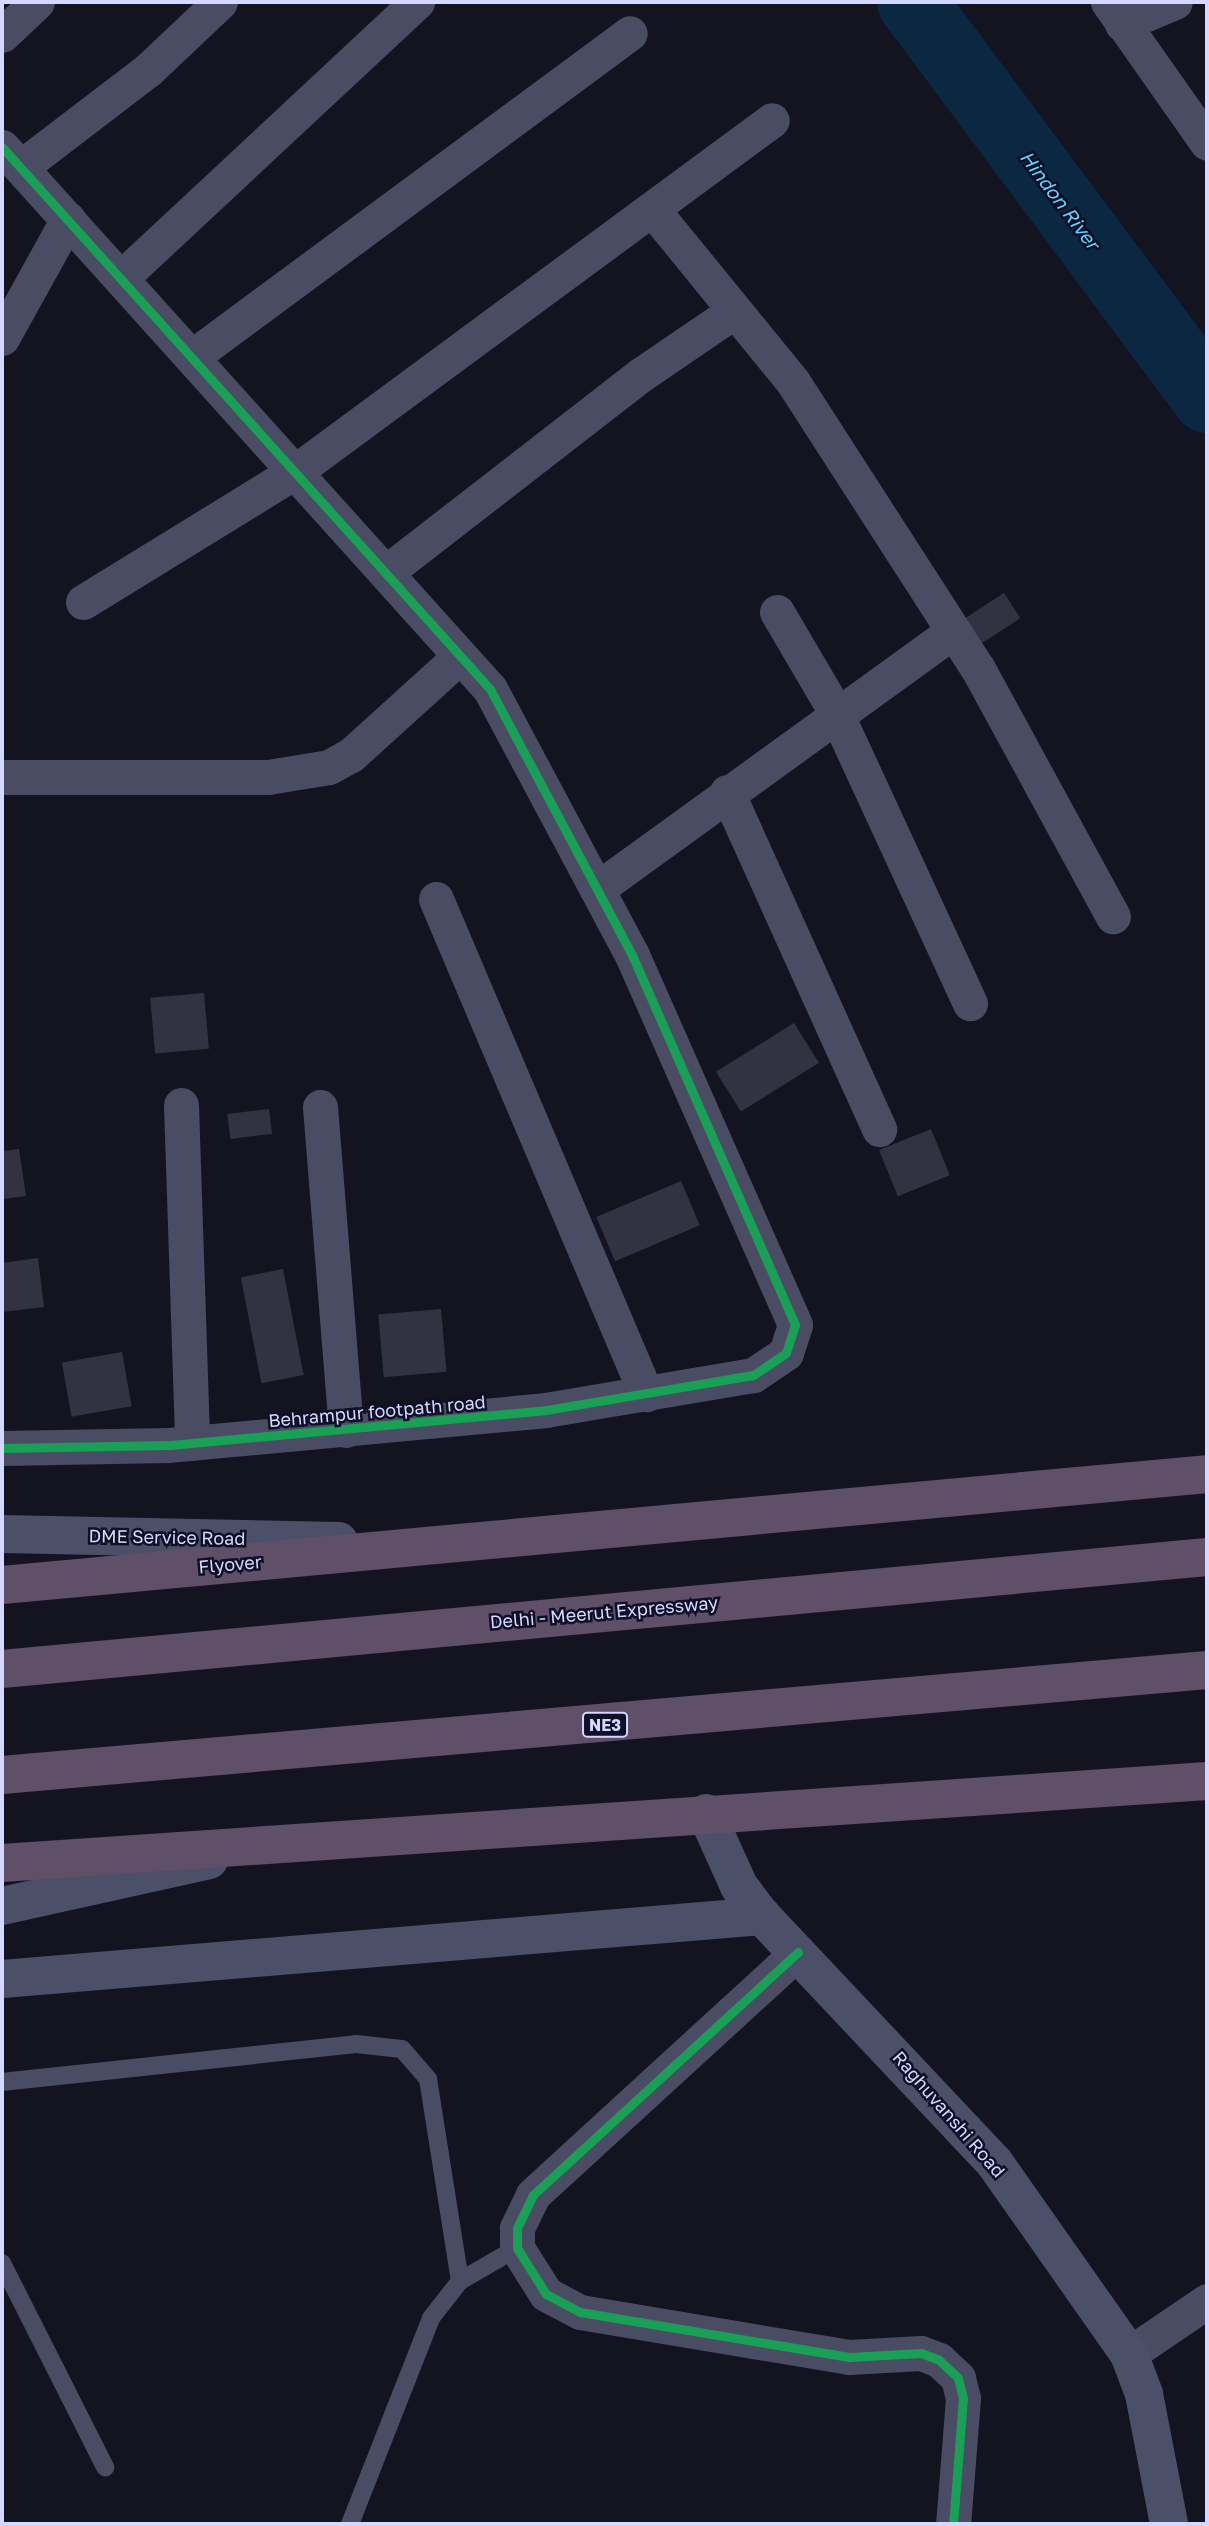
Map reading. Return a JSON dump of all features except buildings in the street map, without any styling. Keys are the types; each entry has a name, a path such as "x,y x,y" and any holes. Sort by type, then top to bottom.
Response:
{"highway":[{"name":"Flyover","path":"2,1585 1196,1474"},
{"name":"Delhi - Meerut Expressway","path":"2,1669 1201,1558"},
{"name":"NE3","path":"2,1775 1207,1670"},
{"path":"2,1863 705,1813 1207,1781"}],"street":[{"path":"2,35 37,2"},
{"path":"220,2 148,70 11,157 389,570 508,715 597,889 835,711 953,631"},
{"path":"121,278 418,2"},
{"path":"1175,2 1115,13 1206,140"},
{"path":"193,356 630,33"},
{"path":"83,602 296,471 772,120"},
{"path":"652,209 733,312 793,382 953,631 1113,916"},
{"path":"2,338 68,219"},
{"path":"389,570 733,312"},
{"path":"777,612 835,711 970,1003"},
{"path":"2,777 268,778 329,767 351,755 460,656"},
{"path":"727,792 879,1129"},
{"name":"Behrampur footpath road","path":"2,1448 192,1443 346,1430 646,1394 753,1376 786,1353 795,1325 597,889"},
{"path":"436,899 646,1394"},
{"path":"181,1105 192,1443"},
{"path":"320,1107 346,1430"},
{"name":"DME Service Road","path":"2,1534 458,1543"},
{"name":"Raghuvanshi Road","path":"705,1813 739,1886 762,1916 995,2162 1129,2354 1143,2394 1169,2524"},
{"path":"2,1906 289,1843"},
{"path":"2,1979 762,1916"},
{"path":"798,1952 533,2195 517,2228 517,2248 546,2294 580,2312 849,2357 920,2353 939,2360 958,2378 963,2398 953,2524"},
{"path":"1129,2354 1207,2301"}],"lane":[{"path":"2,2082 356,2044 402,2049 428,2079 460,2281"},
{"path":"350,2524 431,2318 460,2281 517,2248"},
{"path":"2,2263 105,2467"}],"waterway":[{"name":"Hindon River","path":"912,2 1207,398"}],"cycle path":[{"path":"2,147 490,689 632,955 795,1325 786,1353 753,1375 547,1410 168,1445 2,1448"},
{"path":"798,1952 533,2195 517,2228 517,2248 546,2294 580,2312 849,2357 921,2353 939,2360 958,2378 963,2398 953,2524"}]}
